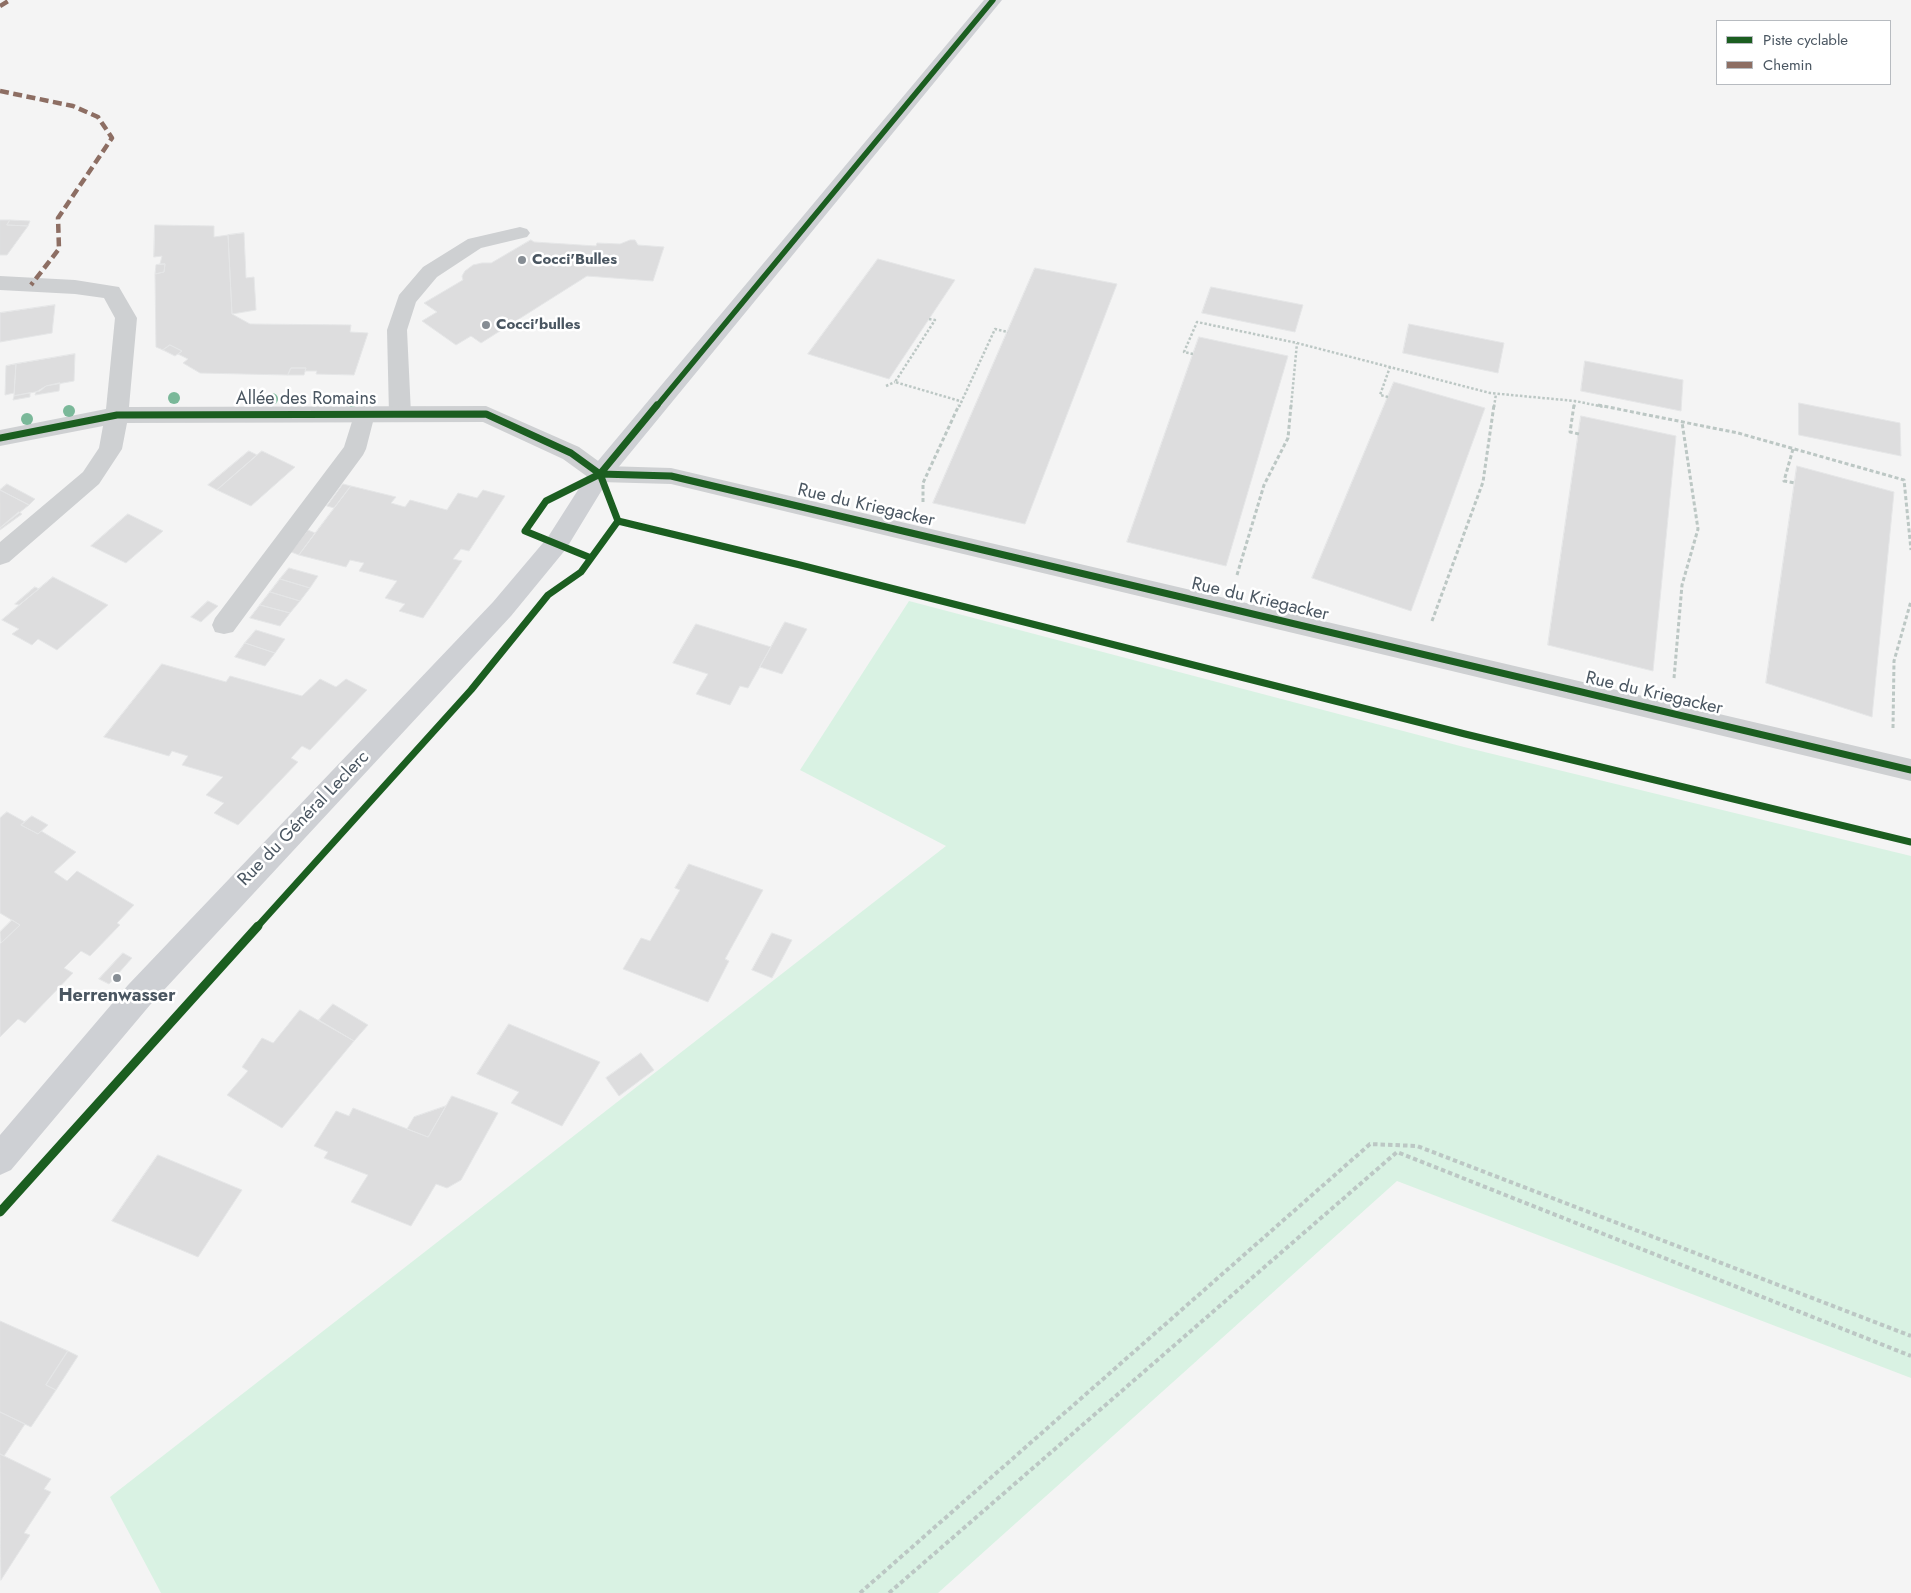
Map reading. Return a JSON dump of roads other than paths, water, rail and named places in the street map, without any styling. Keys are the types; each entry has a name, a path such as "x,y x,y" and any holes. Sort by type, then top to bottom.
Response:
{"street":[{"name":"Rue du Général Leclerc","path":"0,1159 146,988 502,609 557,543 600,474 993,0"},
{"path":"0,284 75,287 111,292 126,318 117,415 110,449 91,478 0,556"},
{"name":"Allée des Romains","path":"0,438 117,415 486,414 572,453 600,474"},
{"name":"Rue du Kriegacker","path":"600,474 671,476 1902,768"}],"lane":[{"path":"400,414 397,330 406,300 430,272 475,243 520,233"},
{"path":"224,625 355,449 364,414"}],"place":[{"name":"Cocci'Bulles","path":"522,260"},
{"name":"Cocci'bulles","path":"486,325"},
{"name":"Herrenwasser","path":"117,978"}]}
